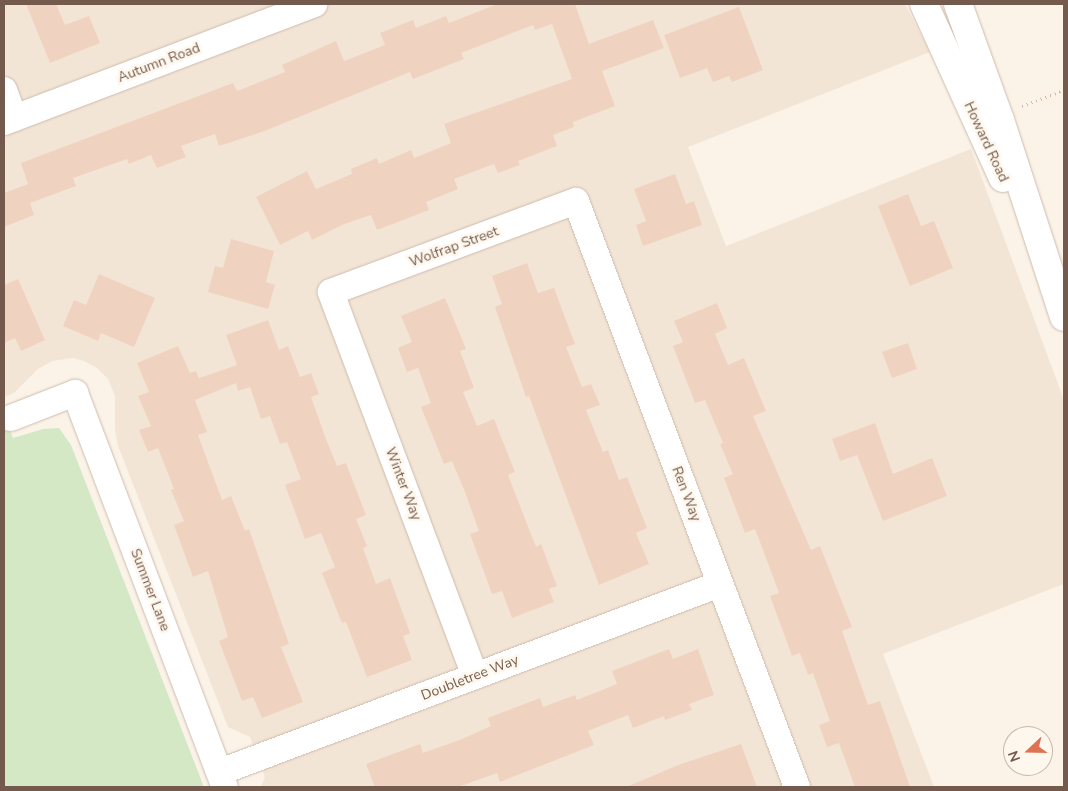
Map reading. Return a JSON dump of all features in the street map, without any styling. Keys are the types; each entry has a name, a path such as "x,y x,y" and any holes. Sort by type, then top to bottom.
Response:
{"main road":[{"name":"Howard Road","path":"924,4 1050,279"},
{"name":"Howard Road","path":"958,4 1000,120 1050,279 1064,317"}],"street":[{"name":"Autumn Road","path":"9,120 283,9 314,4"},
{"path":"4,90 9,120"},
{"name":"Wolfrap Street","path":"332,292 576,201"},
{"name":"Ren Way","path":"576,201 797,787"},
{"name":"Winter Way","path":"332,292 475,676"},
{"name":"Summer Lane","path":"11,418 76,393 223,780"},
{"name":"Doubletree Way","path":"223,780 475,676 720,584"}],"path":[{"path":"1000,120 1014,109 1064,90"}],"shaded area":[{"path":"4,4 905,4 930,52 688,147 726,246 971,149 1064,400 1064,584 883,654 934,787 261,787 265,777 250,737 228,727 118,446 115,430 115,396 108,379 97,368 84,361 73,358 52,361 38,369 14,393 4,397"}],"green space":[{"path":"4,415 13,438 43,429 59,428 71,445 204,787 4,787"}],"building":[{"path":"26,4 56,4 65,25 89,16 100,43 50,63"},
{"path":"498,4 575,4 589,44 653,20 664,48 602,71 615,106 573,122 574,127 553,135 557,146 518,161 520,165 498,173 494,164 454,179 458,189 426,202 429,210 377,230 371,215 344,224 312,240 308,231 280,245 256,197 307,171 316,189 352,174 351,169 377,158 379,164 411,150 414,158 451,143 444,124 572,79 552,24 535,30 533,25 461,53 464,59 413,79 410,72 262,132 219,146 215,134 181,146 186,157 157,168 151,155 129,164 127,159 73,178 76,186 30,203 34,215 4,227 4,193 28,184 21,163 233,83 237,91 285,72 282,65 336,41 344,61 385,45 380,33 413,20 416,28 446,16 449,23"},
{"path":"739,7 763,70 732,82 729,76 713,82 707,68 680,78 664,35"},
{"path":"675,174 686,204 694,201 702,225 643,246 636,225 646,221 634,189"},
{"path":"908,194 921,226 934,221 953,268 910,286 878,206"},
{"path":"231,239 274,251 266,282 275,285 268,309 208,292 215,266 223,268"},
{"path":"527,263 538,293 554,288 575,344 566,347 582,387 591,384 600,405 586,410 603,452 608,450 619,480 627,477 647,528 636,533 649,564 599,585 529,396 526,397 495,307 502,304 492,276"},
{"path":"99,274 155,298 134,347 101,333 98,341 63,326 74,300 86,305"},
{"path":"18,279 45,340 21,351 15,338 4,343 4,285"},
{"path":"445,298 466,349 460,351 474,388 463,392 477,426 494,419 515,472 508,475 536,547 541,544 557,586 549,589 554,602 512,618 502,591 492,594 470,534 479,531 465,492 452,461 444,464 421,407 431,403 418,368 407,372 398,348 412,342 401,316"},
{"path":"717,303 727,328 715,334 728,365 744,358 766,411 753,416 811,550 820,546 852,627 842,631 868,705 880,701 910,787 855,787 839,743 827,747 819,725 830,721 813,673 808,675 800,653 792,656 770,596 779,593 755,529 745,533 724,478 733,474 720,444 723,443 705,400 695,403 673,346 683,342 674,321"},
{"path":"268,320 279,350 288,346 300,377 311,373 319,394 311,397 326,439 337,466 346,463 366,515 356,519 367,546 363,548 376,584 390,578 410,633 403,636 412,660 367,677 346,622 342,623 322,573 335,567 321,533 305,539 285,485 301,479 287,442 280,444 270,416 261,419 250,387 238,391 236,383 195,400 207,432 198,435 222,500 231,496 245,531 249,529 289,644 281,647 303,702 262,718 253,697 242,701 219,641 228,637 208,571 193,577 174,525 184,521 171,490 174,489 158,448 148,452 139,430 151,426 138,396 149,392 137,363 178,346 190,373 196,371 199,378 237,365 226,335"},
{"path":"908,343 917,369 892,378 882,352"},
{"path":"875,423 893,474 932,458 947,496 883,521 857,455 840,461 832,439"},
{"path":"669,649 673,659 698,649 714,695 689,704 692,710 665,720 664,716 633,728 628,715 588,731 594,745 500,782 497,773 458,787 375,787 366,764 420,744 423,753 462,739 491,726 488,718 540,698 543,707 575,695 577,700 617,684 612,671"},
{"path":"741,744 757,787 626,787 681,764"}]}
